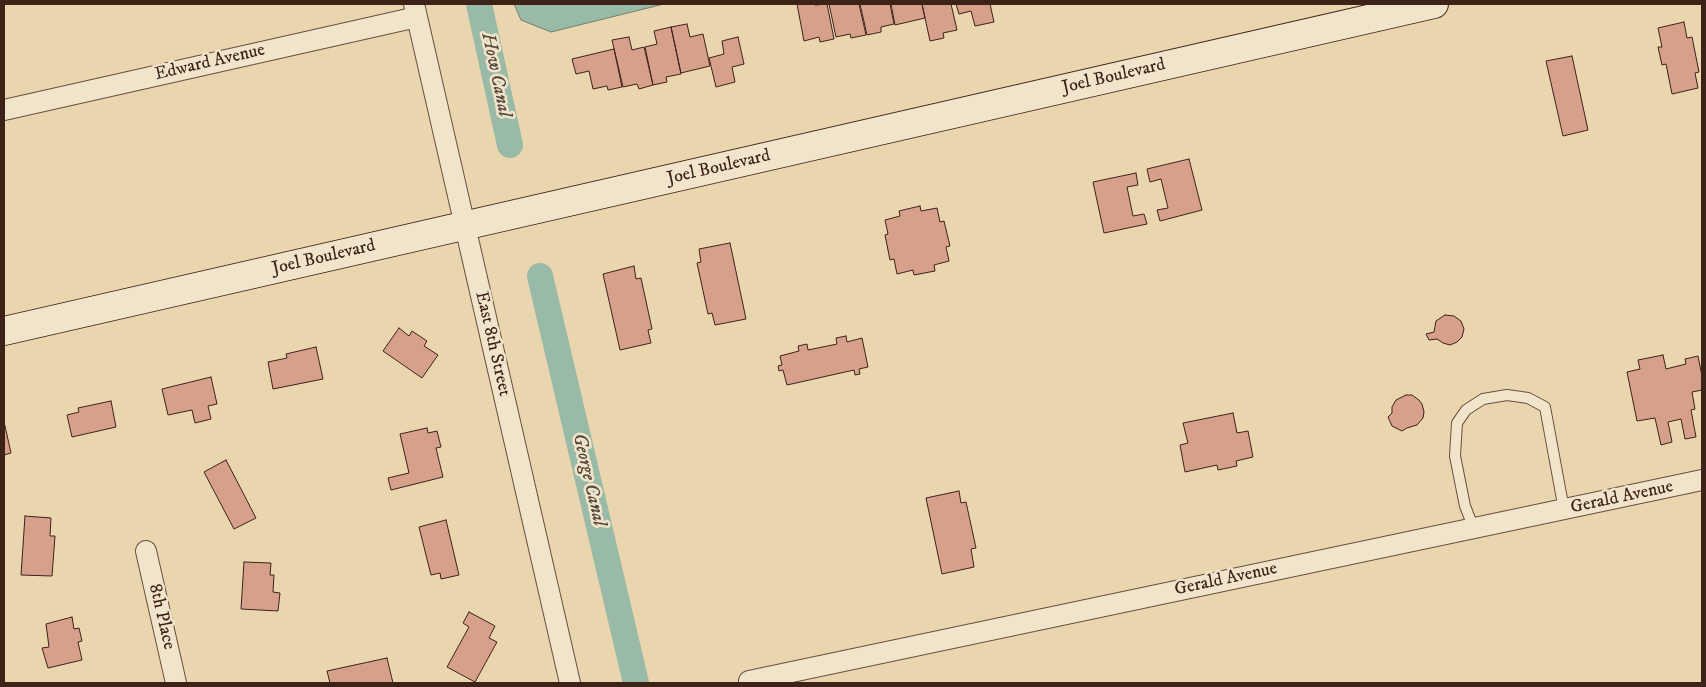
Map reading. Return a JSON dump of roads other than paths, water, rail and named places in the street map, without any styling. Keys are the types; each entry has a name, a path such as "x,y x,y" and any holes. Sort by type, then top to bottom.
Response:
{"main road":[{"name":"Joel Boulevard","path":"4,331 1434,4"}],"street":[{"name":"East 8th Street","path":"416,11 570,683"},
{"name":"Edward Avenue","path":"4,110 416,11"},
{"name":"Gerald Avenue","path":"749,681 1702,480"},
{"name":"8th Place","path":"146,551 176,683"}],"lane":[{"path":"1474,528 1464,506 1455,456 1456,423 1466,410 1483,399 1507,395 1528,398 1545,407 1564,510"}],"waterway":[{"name":"How Canal","path":"479,4 510,145"},
{"name":"George Canal","path":"540,276 636,683"}]}
